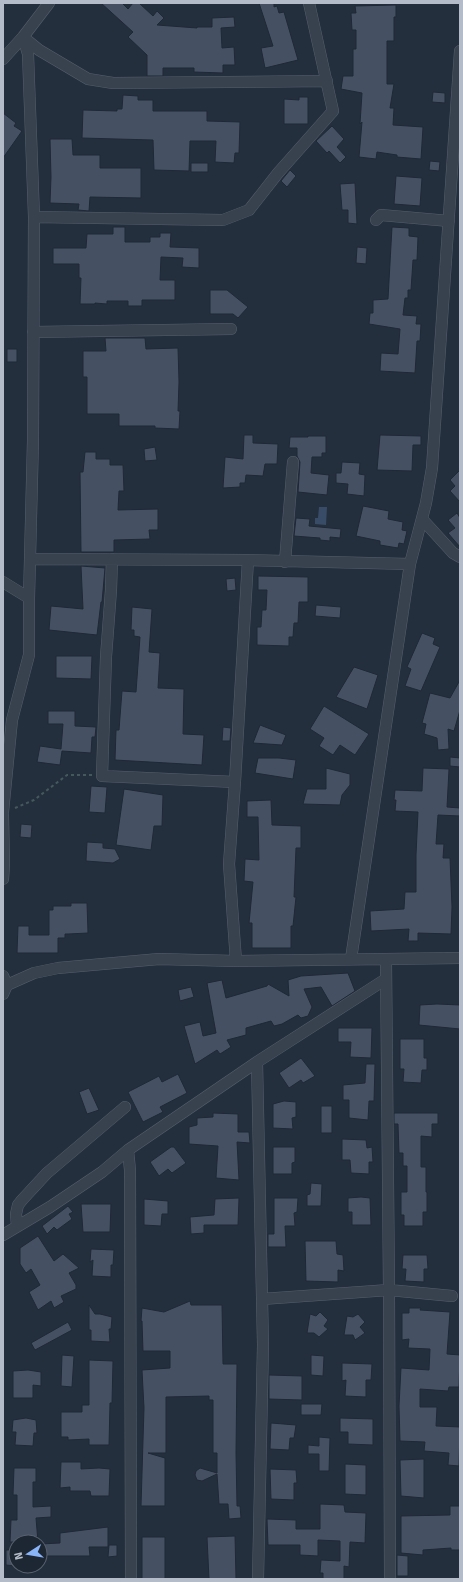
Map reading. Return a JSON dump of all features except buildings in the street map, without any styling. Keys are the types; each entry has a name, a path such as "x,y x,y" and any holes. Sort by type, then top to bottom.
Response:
{"street":[{"path":"3,59 23,37 49,3"},
{"path":"34,217 223,220 249,210 278,173 333,111 309,3"},
{"path":"23,37 39,50 88,79 113,83 327,82"},
{"path":"3,879 7,737 29,654 33,440 34,217 28,54 23,37"},
{"path":"351,959 410,564 422,519 432,468 458,109 460,51"},
{"path":"376,220 381,215 449,221"},
{"path":"33,332 232,330"},
{"path":"285,562 293,462"},
{"path":"422,519 453,553 460,557"},
{"path":"30,559 248,560 410,564"},
{"path":"112,559 106,657 102,776 236,782"},
{"path":"236,961 228,864 236,782 248,560"},
{"path":"3,582 29,598"},
{"path":"4,985 34,973 58,968 159,959 236,961 460,958"},
{"path":"386,960 390,1579"},
{"path":"3,1234 50,1207 102,1172 128,1150 257,1062 386,979"},
{"path":"257,1062 263,1345 258,1579"},
{"path":"17,1226 16,1214 18,1205 22,1200 48,1173 124,1107"},
{"path":"128,1150 130,1170 131,1579"},
{"path":"262,1298 389,1290 452,1296"}],"path":[{"path":"5,812 34,800 67,775 102,776"}],"water":[{"path":"319,507 327,507 326,525 315,524 315,518 318,518"}]}
